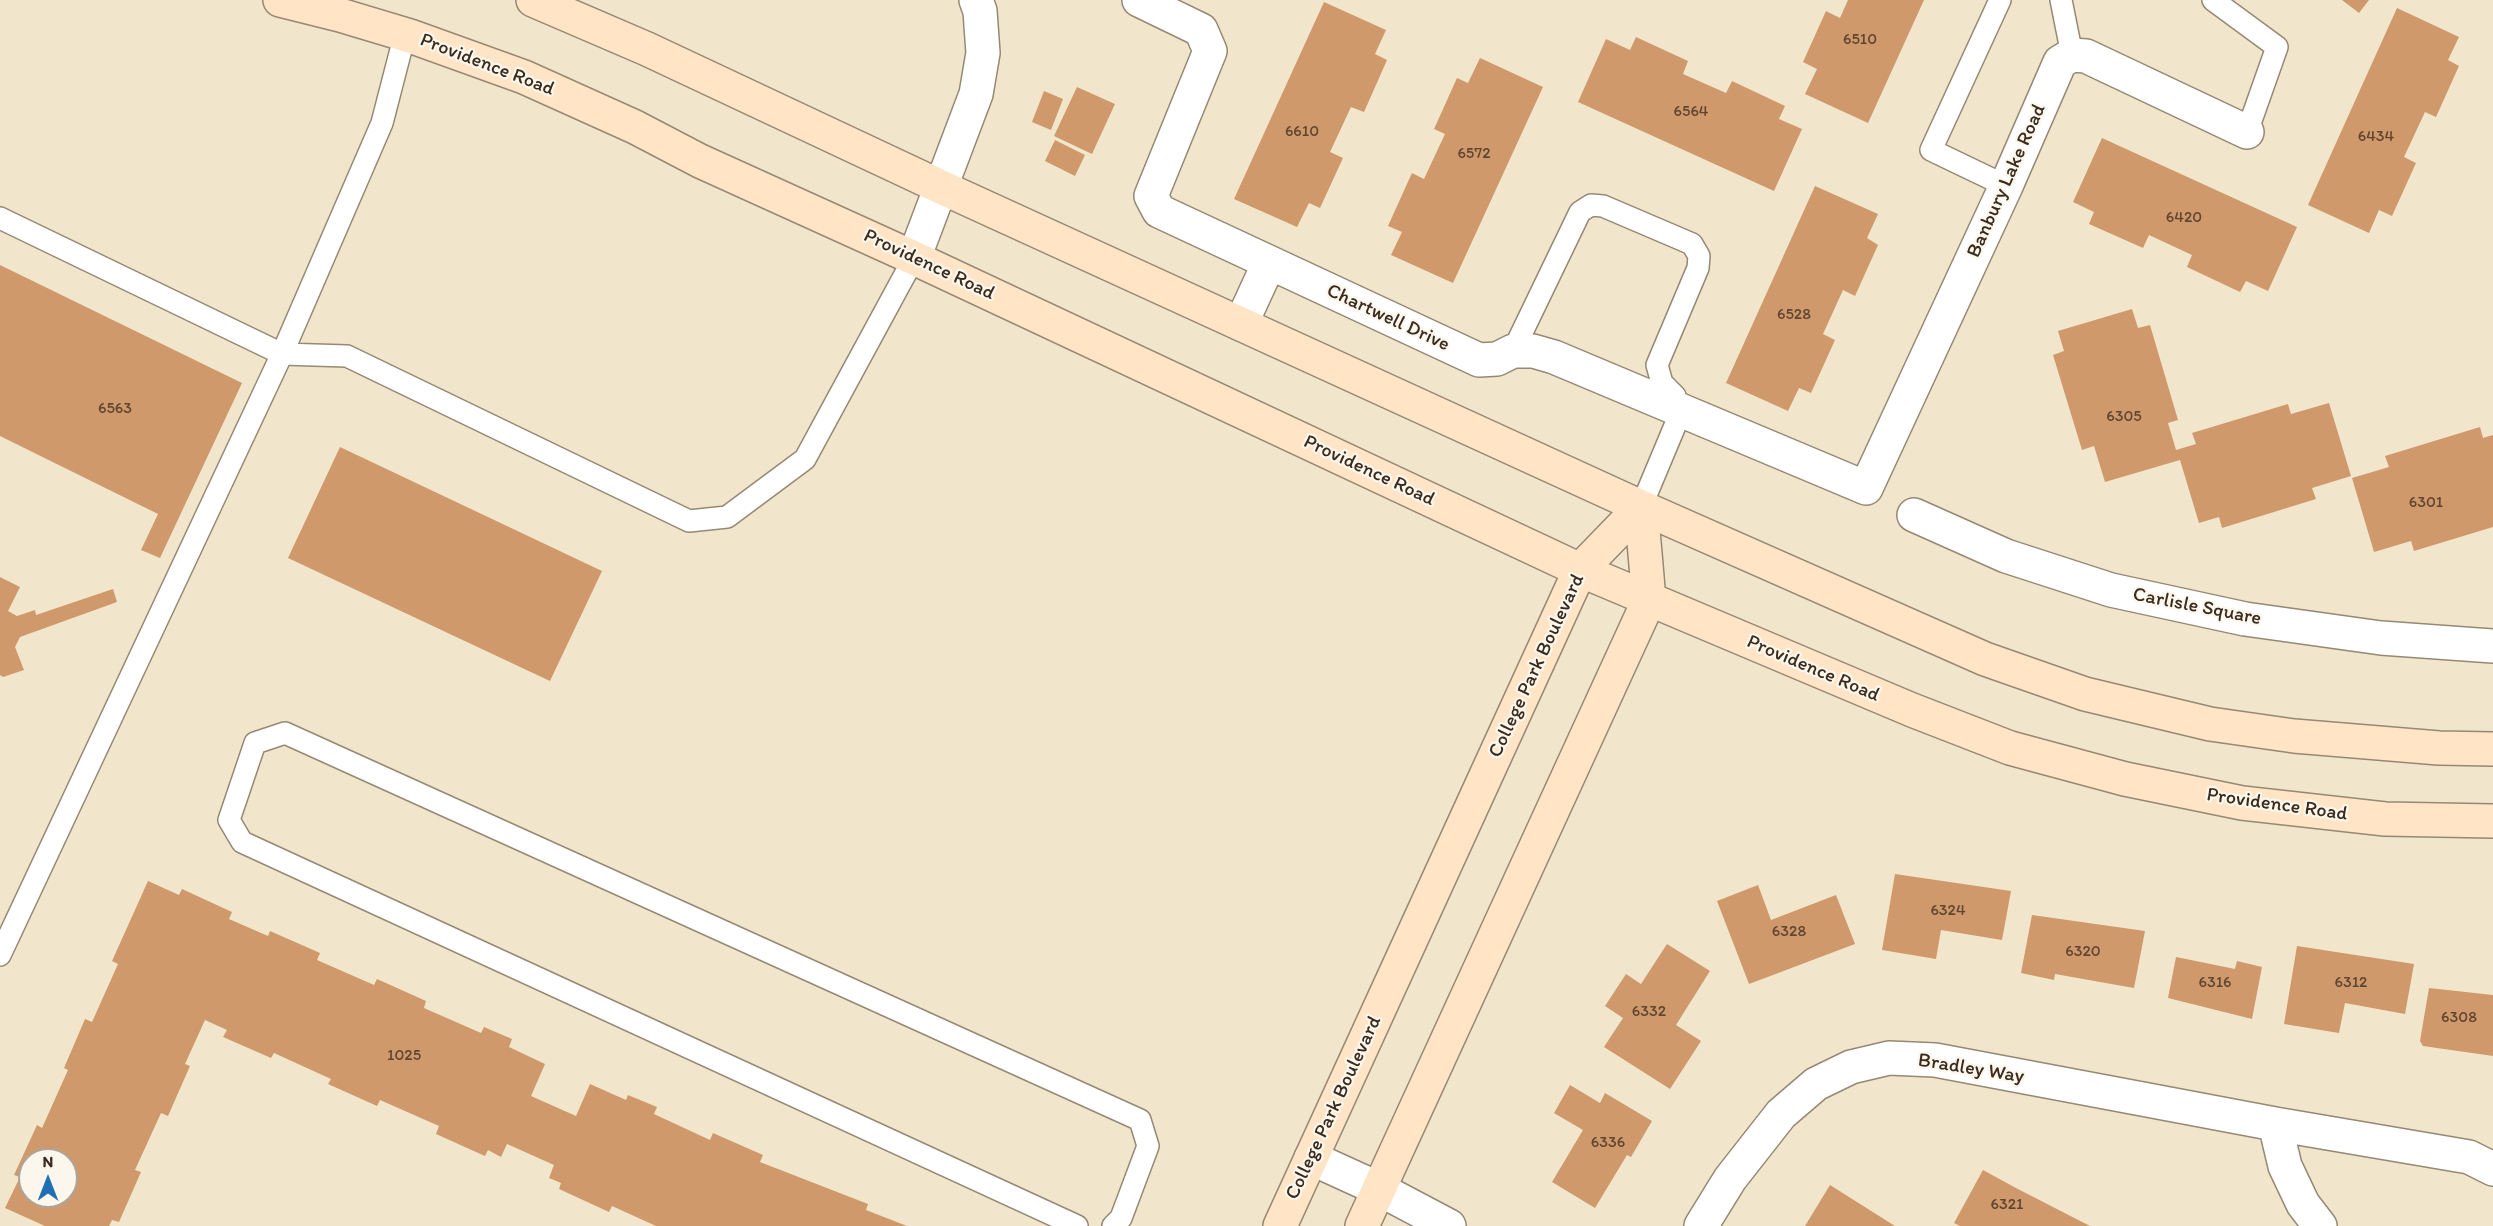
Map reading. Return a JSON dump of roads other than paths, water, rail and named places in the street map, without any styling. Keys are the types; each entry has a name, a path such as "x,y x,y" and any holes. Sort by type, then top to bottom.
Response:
{"main road":[{"name":"Providence Road","path":"280,0 405,34 534,81 635,127 700,161 914,258 1580,570 1912,710 2010,748 2125,779 2242,803 2385,819 2493,822"},
{"path":"533,0 647,49 941,187 1641,507 1985,659 2085,694 2210,723 2294,736 2439,748 2493,749"},
{"path":"1362,1226 1649,600 1641,507"},
{"name":"College Park Boulevard","path":"1280,1226 1580,570 1641,507"}],"street":[{"path":"914,258 976,94 983,52 980,11 976,0"},
{"name":"Chartwell Drive","path":"1139,0 1201,30 1210,51 1151,196 1159,211 1479,360 1497,359 1513,351 1533,351 1554,357 1866,488"},
{"path":"2072,54 2086,56 2247,132"},
{"name":"Banbury Lake Road","path":"1866,488 2006,186 2060,62 2072,54"},
{"path":"1241,324 1269,263"},
{"name":"Carlisle Square","path":"1914,515 2006,556 2111,590 2245,619 2381,638 2493,646"},
{"name":"Bradley Way","path":"1701,1226 1730,1179 1781,1114 1816,1084 1851,1067 1889,1058 1935,1060 2275,1124 2469,1157 2493,1169"},
{"path":"2275,1124 2284,1166 2303,1204 2320,1226"},
{"path":"1311,1158 1379,1189 1449,1226"}],"lane":[{"path":"2000,0 1930,150 2006,186"},
{"path":"2061,0 2072,54"},
{"path":"2213,0 2277,47 2247,132"},
{"path":"0,955 282,354 382,123 405,34"},
{"path":"1513,351 1580,212 1591,205 1603,206 1692,244 1699,256 1698,268 1657,365 1662,383 1675,396 1678,409 1677,421 1641,507"},
{"path":"0,218 282,354 347,356 689,521 727,517 805,459 914,258"},
{"path":"1077,1226 242,842 229,820 255,742 285,733 1140,1120 1148,1146 1121,1218 1113,1226"}]}
